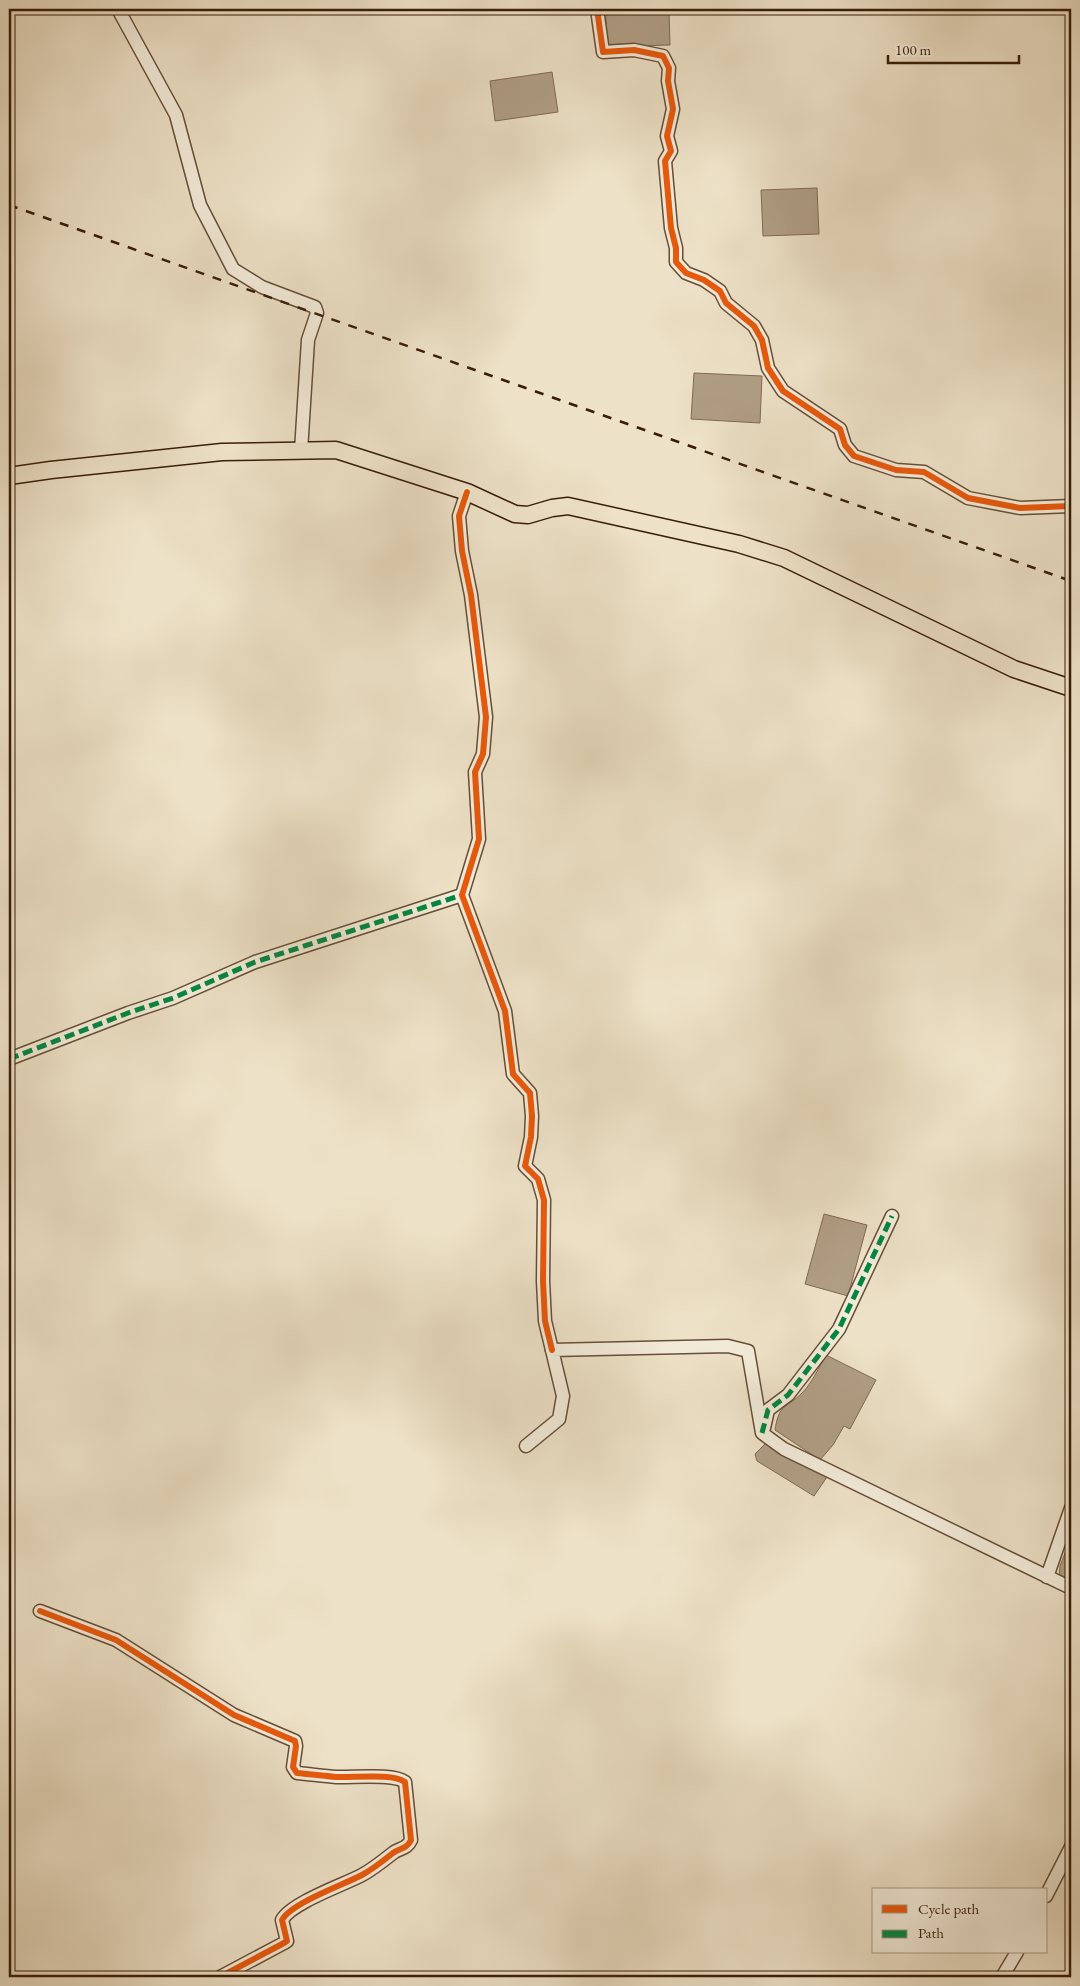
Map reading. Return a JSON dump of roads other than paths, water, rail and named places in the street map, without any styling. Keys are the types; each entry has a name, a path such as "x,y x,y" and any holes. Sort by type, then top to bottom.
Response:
{"main road":[{"path":"9,476 222,452 336,450 467,492 515,514 528,515 552,508 568,506 739,544 784,558 1014,669 1071,688"}],"street":[{"path":"118,9 176,114 200,205 233,269 262,287 314,307 317,313 308,340 301,451"},
{"path":"597,9 603,52 634,50 663,56 669,68 668,81 673,109 667,136 672,151 666,161 671,228 676,248 676,262 686,273 704,280 720,291 726,303 754,326 762,340 768,368 783,390 794,400 840,429 845,445 854,456 896,470 924,472 968,498 1020,508 1071,506"},
{"path":"467,492 459,516 462,550 471,595 486,717 484,754 475,772 479,839 462,895 505,1011 513,1074 530,1093 531,1137 525,1166 538,1179 544,1200 543,1281 545,1321 563,1396 560,1419 526,1446"},
{"path":"9,1060 128,1013 173,998 255,962 462,895"},
{"path":"762,1433 768,1410 788,1395 839,1329 892,1216"},
{"path":"552,1350 728,1346 748,1351 762,1433 784,1449 1071,1588"},
{"path":"1047,1577 1071,1508"},
{"path":"40,1611 116,1640 234,1715 295,1741 293,1767 296,1772 335,1777 390,1778 405,1782 412,1840 410,1843 363,1874 293,1908 282,1920 287,1935 287,1940 284,1943 220,1977"},
{"path":"1048,1892 1071,1847"},
{"path":"1002,1977 1016,1954"}],"railway":[{"path":"9,205 1071,581"}]}
